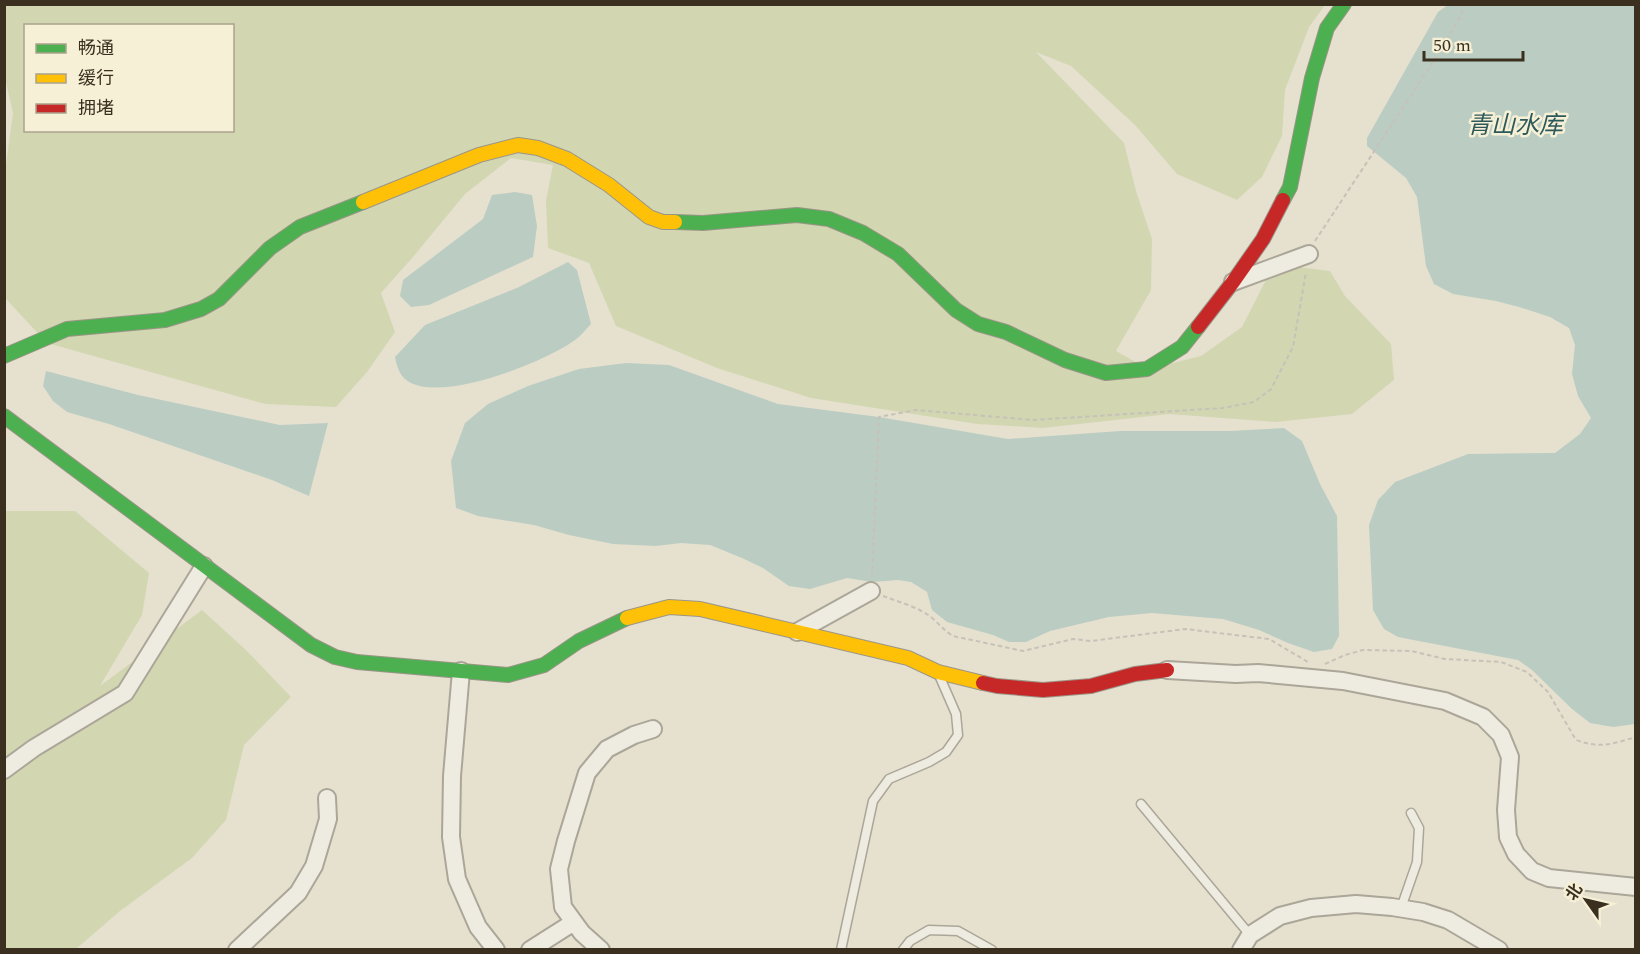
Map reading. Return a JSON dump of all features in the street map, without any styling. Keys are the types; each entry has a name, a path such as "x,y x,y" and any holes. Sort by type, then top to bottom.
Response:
{"street":[{"path":"4,356 67,329 165,320 201,309 219,299 270,248 300,227 478,155 518,145 538,148 567,159 609,185 649,217 663,222 703,223 797,215 829,219 863,233 898,254 956,310 978,324 1006,332 1065,360 1106,373 1147,369 1182,347 1233,282 1263,239 1290,187 1312,78 1327,28 1344,4"},
{"path":"1233,282 1309,254"},
{"path":"4,416 311,645 335,657 357,662 508,675 544,664 579,641 621,620 669,607 700,609 908,658 938,672 997,686 1043,690 1091,686 1135,674 1167,670 1258,673 1343,681 1445,701 1483,717 1501,735 1510,757 1507,828 1508,837 1516,854 1532,871 1549,878 1635,887"},
{"path":"4,770 34,748 126,693 204,566"},
{"path":"798,632 871,591"},
{"path":"461,671 452,776 451,837 457,879 478,927 496,950"},
{"path":"601,950 582,933 564,907 560,869 566,841 587,773 607,749 634,735 653,729"},
{"path":"237,950 298,894 314,866 328,819 327,798"},
{"path":"1246,942 1280,916 1311,908 1356,904 1401,908 1448,920 1499,950"},
{"path":"530,950 574,922"}],"lane":[{"path":"841,950 873,801 889,779 946,752 958,735 956,714 938,672"},
{"path":"1141,804 1246,942"},
{"path":"1401,908 1417,862 1419,828 1411,813"},
{"path":"903,950 910,941 929,930 958,931 992,950"}],"path":[{"path":"1316,238 1437,56 1461,16 1464,4"},
{"path":"879,417 871,591 919,610 953,636 1023,651 1073,639 1091,641 1185,629 1269,639 1312,664"},
{"path":"1318,664 1324,665 1345,654 1363,650 1411,651 1445,659 1501,662 1527,672 1548,692 1576,740 1592,746 1608,745 1635,737"}],"green space":[{"path":"5,5 1325,5 1309,27 1285,90 1282,136 1262,177 1237,200 1177,174 1135,125 1071,66 1036,52 1124,143 1136,191 1152,239 1151,290 1116,351 1148,369 1201,356 1242,327 1274,264 1330,271 1345,296 1391,344 1394,380 1352,414 1276,422 1169,414 1043,428 977,424 811,398 717,368 616,326 589,263 548,248 546,201 553,165 511,158 465,194 381,293 395,332 367,372 336,407 265,404 47,343 5,298 4,179 13,113 5,78"},
{"path":"4,511 75,511 149,573 142,615 100,686 202,610 247,651 291,697 244,745 226,820 192,858 120,911 76,949 5,949"}],"water":[{"name":"青山水库","path":"1449,4 1635,5 1635,724 1613,727 1590,723 1518,660 1398,637 1384,629 1373,610 1369,525 1378,500 1395,482 1468,454 1555,453 1580,434 1591,418 1578,396 1572,374 1575,345 1569,328 1550,317 1496,301 1453,294 1434,284 1426,266 1417,197 1406,178 1367,146 1367,138 1438,12"},
{"path":"515,192 532,195 537,226 533,257 429,305 411,307 400,296 403,280 483,219 492,195"},
{"path":"568,262 577,270 591,324 575,340 542,359 470,383 447,387 427,387 411,383 402,375 395,357 425,325 517,288"},
{"path":"626,363 669,365 778,404 879,417 1008,439 1120,431 1230,431 1284,428 1302,441 1320,484 1337,516 1339,636 1332,649 1314,652 1259,630 1223,619 1152,613 1109,617 1050,631 1026,642 1009,642 947,622 932,610 927,592 911,582 898,580 872,582 847,578 810,589 789,586 763,568 710,545 613,544 534,525 478,516 456,508 451,461 465,423 488,404 528,386 579,369"},
{"path":"46,371 138,395 280,425 328,423 309,496 272,480 109,424 67,412 53,401 43,386"}],"traffic: fast":[{"path":"1283,200 1290,187 1312,78 1327,28 1344,4"},
{"path":"4,356 67,329 165,320 201,309 219,299 270,248 300,227 363,202"},
{"path":"675,222 703,223 797,215 829,219 863,233 898,254 956,310 978,324 1006,332 1065,360 1106,373 1147,369 1182,347 1198,327"},
{"path":"4,416 311,645 335,657 357,662 508,675 544,665 579,641 627,618"}],"traffic: slow":[{"path":"363,202 479,155 518,145 538,148 567,159 609,185 649,217 663,222 675,222"},
{"path":"627,618 669,607 700,609 908,658 938,672 983,683"}],"traffic: jam":[{"path":"1198,327 1263,239 1283,200"},
{"path":"983,683 1043,690 1091,686 1135,674 1167,670"}]}
